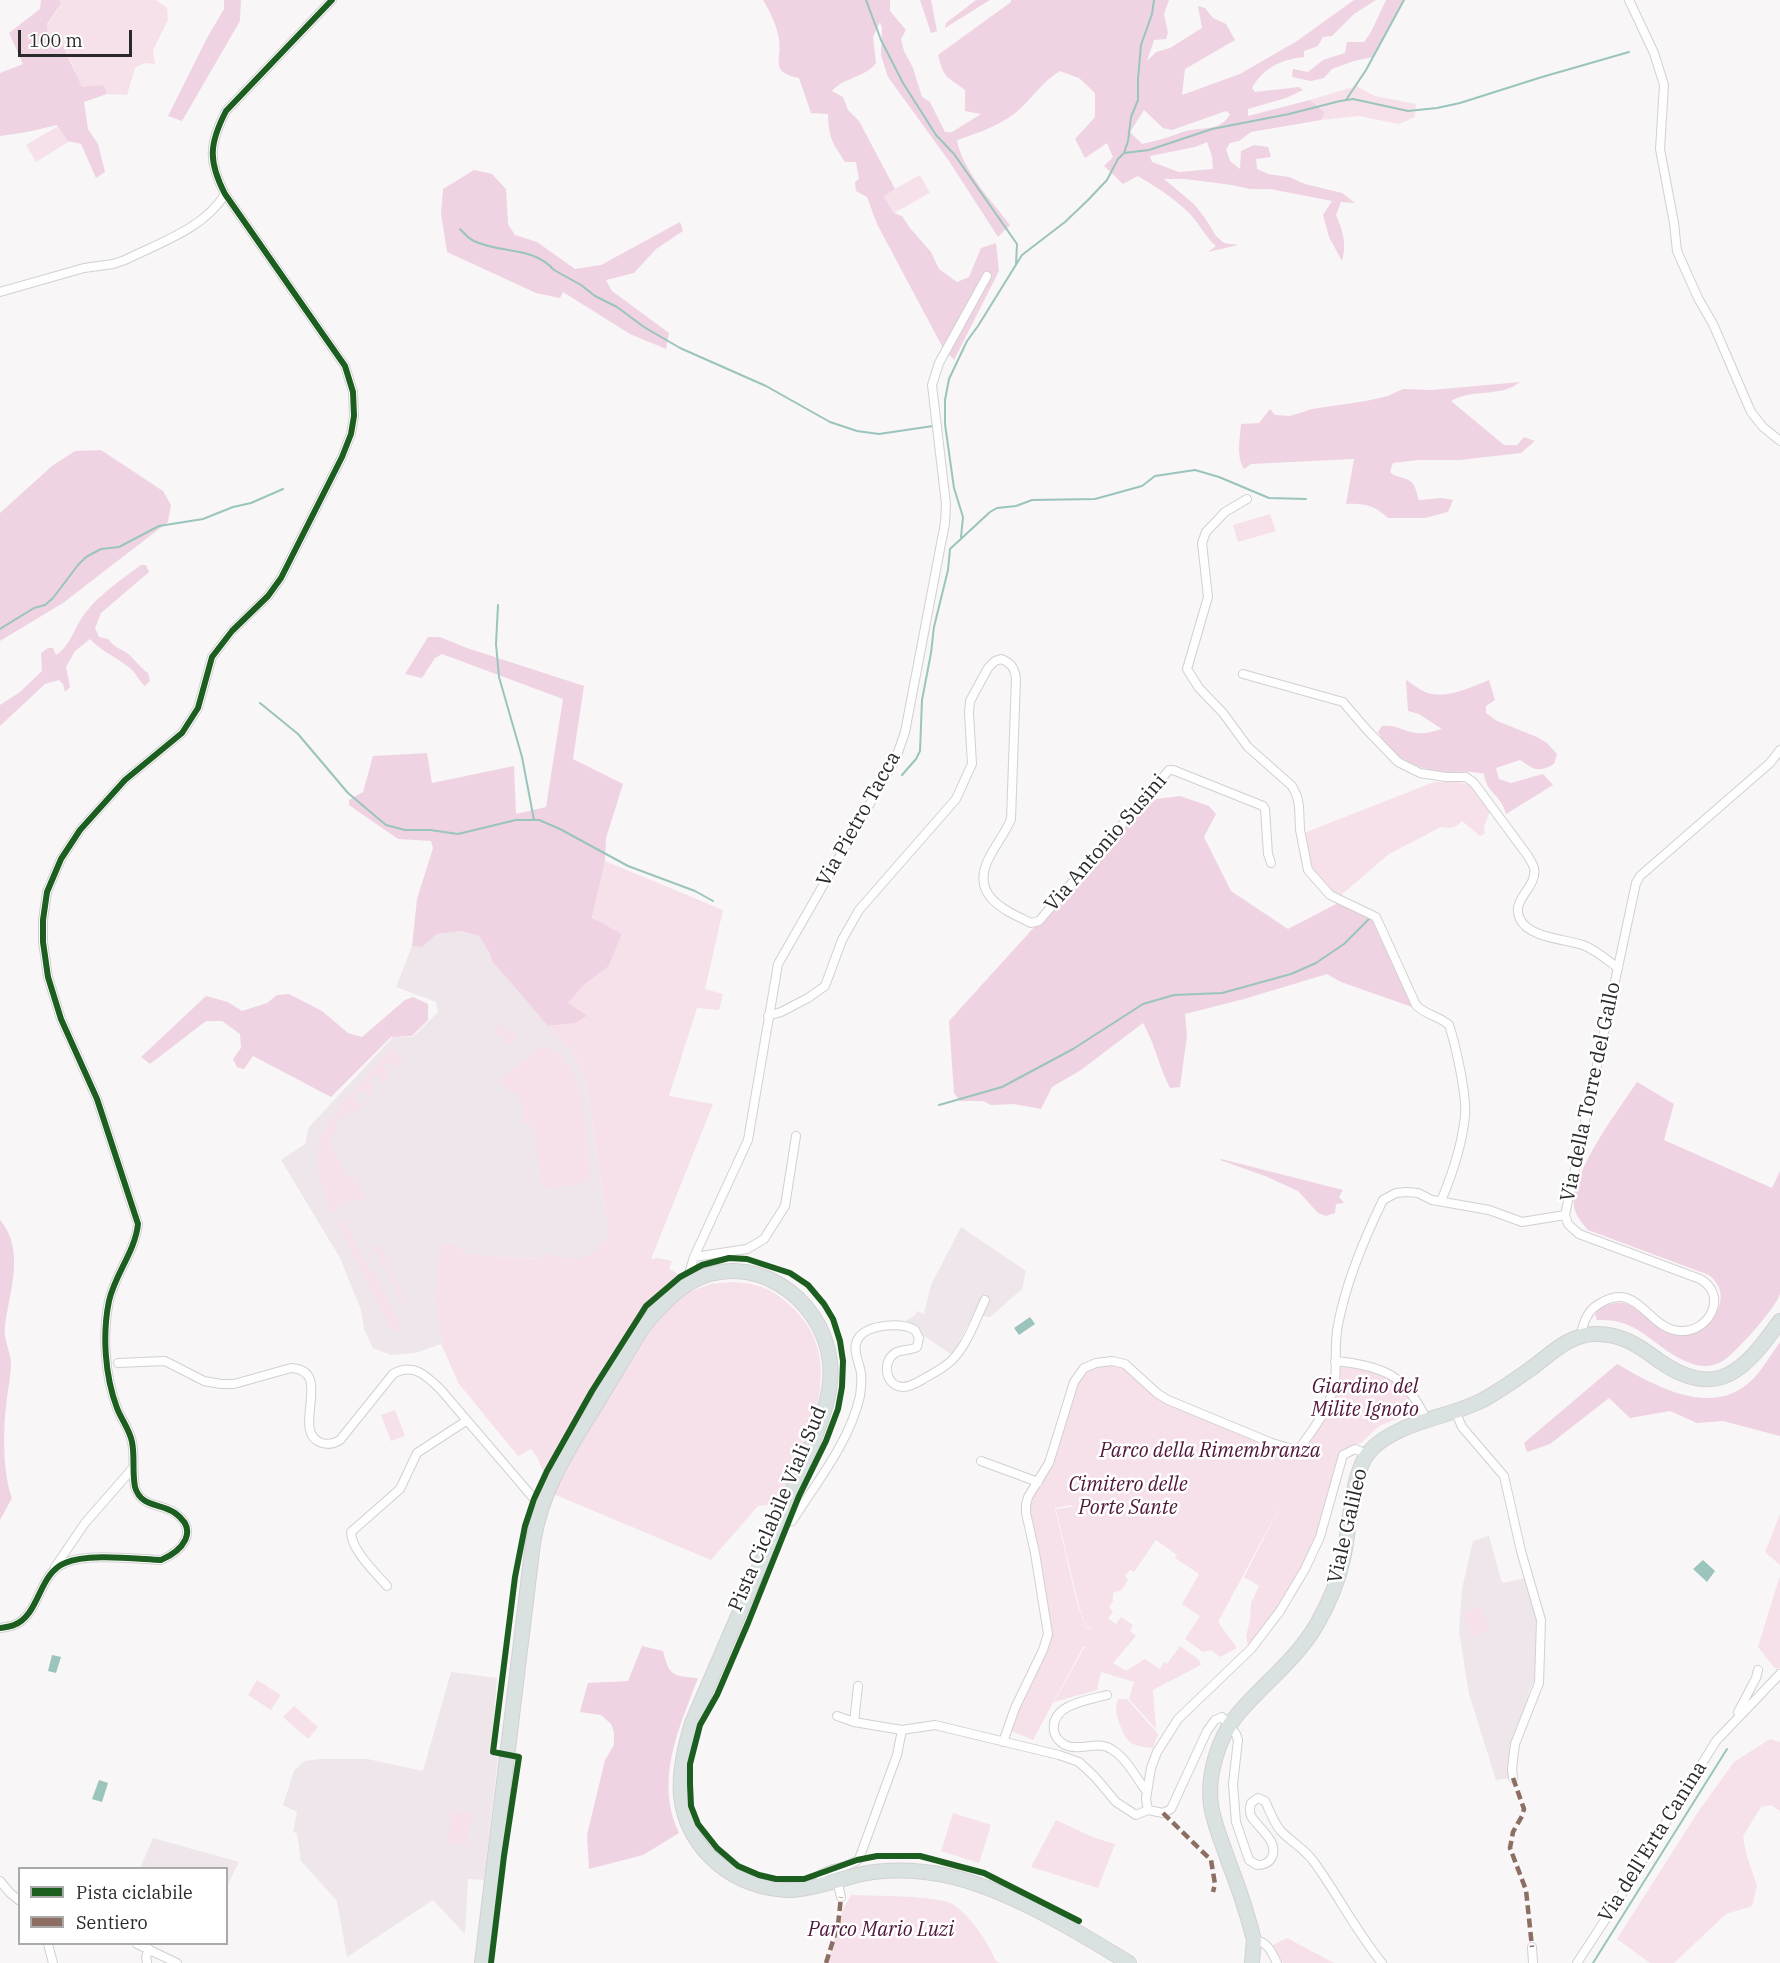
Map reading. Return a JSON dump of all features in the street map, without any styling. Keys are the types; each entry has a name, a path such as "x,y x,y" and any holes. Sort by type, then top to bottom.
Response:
{"main road":[{"path":"482,1963 533,1543 541,1507 558,1467 643,1327 661,1306 689,1283 712,1274 727,1272 750,1272 765,1277 796,1296 814,1317 822,1331 830,1364 825,1410 692,1723 682,1765 680,1792 684,1814 693,1834 705,1852 728,1872 764,1887 791,1890 887,1871 928,1873 960,1879 1029,1908 1129,1963"},
{"name":"Viale Galileo","path":"1252,1963 1254,1940 1248,1916 1216,1826 1211,1801 1214,1763 1230,1725 1299,1649 1316,1626 1329,1602 1338,1580 1360,1467 1367,1454 1386,1437 1455,1411 1491,1394 1581,1335 1608,1334 1621,1337 1634,1342 1679,1373 1703,1380 1721,1378 1738,1370 1756,1353 1780,1321"}],"street":[{"path":"51,1572 63,1563 80,1558 161,1560 174,1555 184,1546 187,1533 183,1520 174,1512 150,1505 141,1499 135,1486 132,1440 109,1381 107,1319 110,1299 136,1238 138,1224 97,1099 61,1019 48,977 43,942 43,920 47,892 61,859 80,830 125,780 176,739 189,723 198,708 212,657 232,631 268,596 281,578 342,458 351,434 354,416 353,392 345,366 225,194 214,170 212,147 216,129 226,111 332,0"},
{"path":"1629,0 1659,63 1664,85 1660,148 1677,251 1698,298 1713,324 1751,412 1763,427 1780,441"},
{"path":"0,292 84,268 125,260 200,222 220,203 225,194"},
{"name":"Via Pietro Tacca","path":"689,1283 694,1257 748,1140 775,973 786,946 896,758 905,732 945,523 946,504 932,385 939,363 987,276"},
{"path":"1247,499 1225,512 1206,532 1202,543 1208,597 1187,669 1199,688 1223,713 1248,747 1292,786 1299,806 1300,830 1308,870 1330,895 1376,917 1416,1005 1421,1011 1436,1016 1449,1025 1464,1095 1465,1116 1451,1178 1441,1201"},
{"name":"Via Antonio Susini","path":"768,1016 808,998 825,986 842,940 859,910 956,799 972,764 970,701 988,668 1001,659 1014,668 1016,678 1011,819 1005,834 989,858 983,874 984,886 988,895 1001,909 1031,923 1039,921 1169,770 1263,806 1271,863"},
{"name":"Via della Torre del Gallo","path":"1243,674 1343,702 1398,762 1420,773 1466,777 1474,783 1528,856 1534,868 1534,877 1517,905 1517,914 1521,923 1537,933 1582,945 1618,968"},
{"name":"Via della Torre del Gallo","path":"1565,1215 1636,883 1640,876 1770,763 1780,750"},
{"path":"694,1257 747,1249 764,1239 785,1206 796,1136"},
{"path":"1003,1742 1015,1708 1043,1650 1048,1634 1026,1513 1028,1497 1048,1463 1074,1382 1084,1368 1096,1363 1112,1361 1125,1364 1158,1394 1168,1400 1272,1443 1299,1449 1329,1402 1335,1378 1338,1325 1350,1280 1383,1200 1396,1193 1407,1192 1432,1200 1489,1210 1522,1222 1565,1215 1568,1224 1578,1234 1707,1282 1714,1295 1713,1310 1709,1318 1694,1329 1686,1331 1669,1329 1632,1299 1619,1297 1608,1299 1595,1306 1583,1324 1581,1335"},
{"path":"781,1518 792,1521 843,1439 860,1395 861,1374 855,1348 860,1337 867,1331 902,1325 915,1330 919,1338 917,1347 896,1352 887,1366 887,1375 892,1383 896,1386 908,1386 943,1368 952,1360 985,1300"},
{"path":"118,1363 165,1361 204,1381 221,1384 297,1368 307,1375 311,1386 310,1433 315,1440 327,1444 340,1440 387,1380 398,1371 420,1371 427,1376 541,1507"},
{"path":"1335,1361 1368,1366 1386,1371 1396,1377 1416,1398 1427,1421"},
{"path":"1455,1411 1462,1427 1504,1476 1521,1551 1541,1620 1539,1683 1515,1744 1513,1778"},
{"path":"387,1586 355,1547 351,1532 400,1489 417,1453 466,1421"},
{"path":"1148,1810 1147,1792 1157,1752 1178,1719 1251,1649 1280,1611 1305,1569 1322,1529 1342,1455 1355,1449 1367,1454"},
{"path":"981,1461 1038,1482"},
{"path":"0,1628 14,1625 24,1618 51,1572 85,1523 133,1468"},
{"name":"Via dell'Erta Canina","path":"1732,1723 1758,1670"},
{"name":"Via dell'Erta Canina","path":"1577,1963 1716,1741 1780,1674"},
{"path":"854,1722 858,1686"},
{"path":"1107,1695 1079,1702 1063,1710 1055,1720 1055,1734 1068,1746 1102,1745 1110,1748 1124,1759 1147,1792"},
{"path":"837,1716 854,1722 902,1730 935,1725 1059,1755 1079,1762 1116,1802 1136,1815 1148,1810 1163,1813 1171,1809 1211,1725 1222,1717 1236,1734 1238,1744 1233,1784 1236,1822 1249,1860 1257,1865 1263,1865 1270,1861 1274,1852 1271,1842 1250,1814 1251,1803 1254,1798 1258,1798 1265,1801 1282,1832 1310,1856 1331,1885 1356,1929 1382,1963"},
{"path":"820,1884 821,1874 855,1863 860,1858 897,1755 902,1730"},
{"path":"837,1880 841,1897"},
{"path":"0,1881 18,1899"},
{"path":"1254,1940 1263,1942 1269,1947 1277,1963"},
{"path":"48,1945 53,1963"},
{"path":"139,1945 177,1963"},
{"path":"1532,1947 1533,1963"},
{"path":"147,1963 146,1957 149,1949"}],"shaded area":[{"path":"41,0 59,0 61,4 47,24 48,34 63,46 82,87 104,85 107,94 84,102 88,129 98,144 105,172 96,178 81,144 68,141 57,125 0,136 0,73 23,64 9,33 40,9"},
{"path":"224,0 241,0 240,21 182,121 168,116 224,9"},
{"path":"763,0 890,0 890,11 906,30 901,39 922,97 930,102 945,132 952,132 981,114 965,111 965,90 944,73 938,55 1011,0 1169,0 1164,14 1168,33 1166,39 1154,40 1147,61 1156,52 1170,48 1202,28 1198,6 1205,8 1213,18 1226,24 1235,40 1185,69 1182,95 1240,74 1297,41 1354,0 1376,0 1354,14 1332,36 1323,37 1318,46 1304,51 1304,57 1281,62 1267,70 1252,88 1255,92 1299,87 1303,90 1286,98 1248,109 1248,116 1310,100 1325,112 1321,120 1251,132 1239,141 1230,143 1226,149 1230,161 1240,169 1241,151 1254,145 1268,147 1271,157 1256,159 1257,169 1268,174 1289,177 1305,184 1342,193 1355,203 1341,202 1336,215 1344,238 1342,261 1329,237 1323,215 1332,201 1270,189 1250,189 1185,179 1164,179 1194,204 1216,236 1224,243 1238,245 1208,252 1216,246 1193,217 1177,202 1138,176 1123,184 1104,166 1113,157 1107,143 1085,158 1075,139 1095,117 1095,93 1079,78 1060,71 1007,119 957,140 971,174 1010,225 998,237 949,161 888,77 881,55 882,28 880,22 873,37 876,63 866,72 842,83 832,91 843,97 848,110 859,121 895,189 884,196 894,213 902,216 931,252 939,269 957,282 969,277 981,248 996,243 999,271 954,360 943,348 877,224 867,197 856,191 855,182 859,179 856,162 845,162 837,149 830,135 828,114 811,113 799,78 790,76 780,69 778,34","holes":["1144,110 1163,128 1172,130 1226,111 1230,114 1221,124 1189,130 1142,144 1130,132","1207,142 1212,156 1213,169 1179,172 1152,162 1150,156 1195,147"]},
{"path":"920,0 931,0 937,31 931,33"},
{"path":"976,0 990,0 945,28 946,23"},
{"path":"1386,0 1404,0 1373,57 1332,69 1324,78 1311,81 1292,77 1293,69 1308,72 1323,60 1345,53 1347,42 1364,42"},
{"path":"474,170 492,174 506,189 508,224 515,235 537,242 575,269 601,265 680,222 683,231 656,249 634,273 606,280 612,291 669,333 666,349 630,334 563,292 560,298 536,293 447,252 441,214 443,189"},
{"path":"1520,382 1504,390 1469,395 1451,401 1504,445 1517,445 1524,437 1535,441 1521,453 1460,460 1418,460 1393,463 1390,472 1411,481 1419,500 1442,498 1453,500 1448,512 1425,518 1388,518 1368,506 1346,504 1354,459 1251,464 1244,469 1240,458 1241,424 1259,423 1270,409 1275,415 1290,416 1312,409 1388,396 1403,389 1432,390"},
{"path":"101,450 163,491 171,505 168,522 63,603 0,641 0,513 52,466 75,451"},
{"path":"141,565 146,565 149,572 101,613 95,628 99,637 108,639 130,655 148,673 150,681 145,686 128,667 90,639 75,651 66,667 70,687 65,692 59,680 45,684 0,726 0,705 20,692 42,671 41,653 48,648 53,648 56,655 61,651 92,605"},
{"path":"428,637 440,637 584,686 573,759 623,784 606,838 605,861 592,918 622,934 609,966 584,985 568,1003 587,1016 576,1023 548,1026 492,961 479,936 461,931 437,934 422,947 412,946 417,899 433,848 431,841 398,839 349,805 349,800 363,792 373,756 427,753 432,783 514,766 516,814 546,807 563,699 442,654 435,658 422,678 405,674"},
{"path":"1406,680 1425,692 1439,695 1461,691 1489,680 1495,700 1486,706 1486,713 1497,721 1537,737 1547,743 1557,754 1554,764 1544,769 1533,768 1520,760 1496,768 1499,779 1511,783 1543,774 1553,785 1506,814 1501,802 1485,780 1484,774 1428,769 1399,757 1384,742 1378,732 1382,726 1419,733 1442,729 1419,714 1408,711"},
{"path":"1180,796 1209,806 1216,814 1204,837 1231,891 1288,929 1338,903 1374,920 1412,1007 1341,982 1327,974 1185,1014 1187,1036 1180,1087 1170,1088 1143,1023 1081,1070 1052,1087 1041,1109 1014,1104 991,1105 983,1101 960,1101 954,1093 949,1021 1145,805 1157,799"},
{"path":"461,931 479,936 492,961 576,1058 586,1081 609,1235 598,1251 581,1259 569,1259 542,1253 539,1259 466,1254 454,1243 438,1286 437,1316 443,1330 444,1343 415,1353 391,1355 373,1348 364,1329 361,1310 340,1258 281,1160 305,1144 309,1127 393,1037 413,1037 438,1012 436,1002 396,987 412,946 422,947 437,934"},
{"path":"289,994 322,1011 348,1033 362,1037 405,1000 413,997 428,1004 428,1020 412,1036 391,1037 331,1097 253,1056 244,1069 237,1067 233,1059 241,1048 240,1034 222,1021 206,1021 150,1064 141,1057 206,996 228,1002 242,1011 267,1003 277,995"},
{"path":"1637,1082 1674,1104 1664,1140 1772,1188 1780,1171 1780,1294 1763,1320 1744,1341 1727,1358 1714,1365 1701,1366 1690,1363 1677,1357 1636,1329 1612,1321 1597,1320 1595,1315 1598,1309 1609,1304 1626,1304 1635,1307 1667,1331 1676,1335 1685,1335 1702,1328 1709,1321 1719,1306 1721,1297 1719,1288 1709,1275 1588,1230 1576,1213 1575,1192 1580,1176 1597,1142"},
{"path":"1221,1159 1343,1190 1339,1197 1344,1203 1336,1204 1335,1213 1326,1216 1318,1213 1298,1191"},
{"path":"0,1220 12,1244 14,1272 5,1330 11,1362 4,1441 7,1478 12,1498 0,1520"},
{"path":"961,1227 1026,1271 1022,1289 990,1317 973,1315 952,1355 907,1324 907,1320 917,1311 924,1314 931,1285"},
{"path":"1030,1317 1035,1324 1019,1335 1014,1328"},
{"path":"1780,1342 1780,1436 1723,1421 1697,1423 1670,1411 1630,1418 1609,1398 1550,1444 1527,1452 1524,1443 1617,1364 1650,1382 1685,1395 1703,1398 1720,1397 1737,1391 1753,1379"},
{"path":"1489,1536 1502,1583 1527,1578 1540,1624 1537,1675 1528,1694 1533,1696 1517,1727 1511,1754 1511,1778 1496,1780 1469,1694 1459,1631 1462,1589 1473,1541"},
{"path":"1703,1560 1715,1571 1707,1582 1693,1569"},
{"path":"642,1646 663,1651 667,1665 673,1673 698,1678 677,1735 669,1774 672,1813 679,1833 643,1855 589,1869 587,1835 605,1760 614,1745 614,1732 611,1724 601,1715 580,1712 588,1683 628,1681"},
{"path":"52,1655 61,1657 56,1673 48,1671"},
{"path":"451,1672 497,1678 491,1755 498,1757 484,1880 468,1879 465,1934 433,1900 347,1957 337,1901 301,1861 297,1833 293,1832 297,1812 283,1805 294,1771 304,1761 367,1759 423,1771"},
{"path":"99,1780 108,1783 102,1802 92,1799"},
{"path":"153,1838 239,1862 228,1884 228,1867 140,1867"}],"green space":[{"path":"59,0 156,0 167,8 168,20 153,50 155,64 144,63 135,68 127,95 107,94 104,85 82,88 65,51 48,34 47,25 61,5"},
{"path":"1356,86 1375,96 1416,104 1415,117 1399,124 1359,116 1321,120 1325,111 1310,100"},
{"path":"60,125 70,141 36,162 26,145"},
{"path":"920,175 930,193 894,213 884,195"},
{"path":"1270,514 1276,531 1238,542 1233,525"},
{"path":"1434,782 1460,782 1469,785 1490,812 1484,826 1485,834 1480,836 1462,821 1453,827 1441,827 1389,854 1340,896 1331,892 1311,866 1304,833"},
{"path":"605,861 723,910 705,989 723,994 719,1010 697,1008 669,1096 713,1104 651,1259 672,1261 669,1269 680,1277 646,1306 631,1328 592,1391 545,1475 531,1449 518,1456 459,1384 441,1344 444,1343 437,1315 436,1299 439,1246 454,1243 466,1254 539,1259 542,1253 572,1259 594,1252 609,1235 586,1081 576,1058 548,1026 576,1023 586,1017 567,1004 584,985 609,966 622,934 592,919"},
{"path":"500,1024 519,1036 509,1046 493,1030"},
{"path":"542,1045 562,1056 577,1082 585,1115 591,1182 542,1189 535,1133 533,1133 531,1123 524,1124 521,1094 513,1094 499,1081"},
{"path":"393,1047 403,1060 398,1067 390,1061 383,1067 389,1074 384,1082 376,1075 368,1082 374,1089 369,1096 362,1089 354,1097 360,1107 349,1116 348,1114 343,1115 337,1121 335,1126 337,1129 329,1140 348,1179 353,1177 367,1202 357,1200 347,1202 330,1214 318,1170 318,1147 323,1131 343,1103"},
{"path":"343,1219 404,1331 399,1332 389,1324 337,1223"},
{"path":"379,1245 406,1301 402,1302 373,1246"},
{"path":"731,1282 765,1288 793,1308 810,1330 819,1354 821,1379 817,1405 809,1431 776,1504 758,1506 711,1560 551,1493 655,1323 688,1292 711,1284"},
{"path":"1337,1364 1365,1367 1396,1380 1419,1410 1379,1426 1361,1443 1343,1451 1327,1509 1302,1572 1253,1644 1248,1645 1246,1637 1251,1603 1259,1586 1244,1577 1284,1499 1218,1622 1237,1648 1220,1657 1211,1650 1203,1652 1185,1639 1200,1616 1182,1604 1199,1574 1175,1558 1177,1555 1156,1540 1134,1572 1130,1570 1125,1576 1128,1580 1122,1590 1113,1593 1113,1601 1109,1607 1113,1612 1108,1618 1116,1624 1121,1617 1133,1625 1130,1631 1136,1636 1113,1663 1126,1671 1145,1659 1160,1669 1164,1662 1167,1664 1180,1646 1198,1659 1201,1665 1153,1690 1156,1729 1129,1699 1134,1682 1101,1672 1097,1690 1054,1702 1084,1648 1092,1649 1083,1647 1033,1740 1009,1730 1051,1630 1031,1532 1029,1506 1078,1378 1091,1367 1121,1366 1161,1398 1183,1411 1296,1452 1324,1415","holes":["1072,1505 1056,1509 1078,1603 1086,1627 1094,1628 1086,1628 1077,1603 1055,1508"]},
{"path":"395,1410 405,1436 391,1441 381,1415"},
{"path":"1780,1514 1780,1565 1765,1552"},
{"path":"1780,1575 1780,1667 1777,1671 1758,1647"},
{"path":"1480,1606 1490,1629 1472,1637 1462,1613"},
{"path":"257,1680 281,1695 271,1710 248,1695"},
{"path":"1118,1699 1127,1699 1158,1734 1153,1748 1139,1746 1127,1739 1117,1716"},
{"path":"294,1706 318,1727 308,1739 283,1717"},
{"path":"1770,1739 1780,1742 1780,1811 1771,1805 1761,1807 1743,1836 1757,1886 1752,1906 1726,1914 1674,1963 1650,1963 1617,1939 1698,1812 1734,1762"},
{"path":"452,1811 471,1814 467,1846 448,1844"},
{"path":"953,1813 991,1825 979,1863 941,1851"},
{"path":"1056,1820 1095,1838 1115,1844 1098,1888 1031,1867"},
{"name":"Parco Mario Luzi","path":"851,1895 935,1899 954,1905 973,1923 996,1961 1000,1963 828,1963 843,1909"},
{"path":"1287,1938 1334,1963 1283,1963 1273,1945"}],"waterway":[{"path":"866,0 881,40 903,83 936,135 954,154 1017,244 1016,264"},
{"path":"961,537 963,517 954,488 945,424 945,400 949,379 967,341 1022,255 1065,222 1088,200 1107,180 1118,159 1124,153 1131,117 1138,100 1141,45 1152,14 1154,0"},
{"path":"1346,100 1366,70 1404,0"},
{"path":"1124,153 1149,150 1212,129 1353,99 1408,111 1437,108 1629,52"},
{"path":"460,229 472,240 484,245 527,254 546,262 554,270 680,348 766,386 830,422 857,431 879,434 933,426"},
{"path":"902,775 920,751 922,700 934,627 948,570 950,549 990,512 997,508 1016,506 1032,500 1095,499 1142,486 1155,476 1195,470 1219,477 1269,498 1306,499"},
{"path":"0,629 34,608 45,605 78,565 86,557 101,549 119,547 159,526 203,519 233,507 251,503 283,489"},
{"path":"498,605 496,644 499,677 522,757 534,820"},
{"path":"260,703 298,734 348,793 386,825 405,830 430,830 458,834 516,820 539,820 628,866 695,891 713,901"},
{"path":"939,1105 1002,1087 1073,1049 1143,1004 1174,995 1222,993 1291,974 1316,963 1344,944 1369,919"},
{"path":"1593,1963 1727,1749"}],"marked path":[{"path":"1513,1778 1524,1809 1513,1832 1510,1848 1526,1890 1532,1947"},
{"path":"1163,1813 1211,1860 1215,1884 1213,1892"},
{"path":"826,1963 838,1925 841,1897"}],"cycle path":[{"path":"0,1628 12,1626 23,1620 49,1576 65,1563 98,1557 161,1560 181,1546 187,1533 182,1520 175,1513 147,1502 138,1494 134,1481 131,1438 113,1396 107,1369 105,1341 107,1314 112,1291 133,1244 138,1224 97,1099 61,1019 48,977 43,942 43,920 47,892 61,859 80,830 125,780 182,733 198,708 212,657 232,631 268,596 281,578 342,457 351,434 354,416 353,392 345,366 225,194 213,162 216,133 226,111 332,0"},
{"name":"Pista Ciclabile Viali Sud","path":"491,1963 519,1757 493,1752 515,1577 525,1526 534,1499 592,1391 646,1306 680,1277 702,1265 729,1258 747,1259 790,1273 808,1285 833,1319 843,1361 842,1387 838,1409 826,1441 799,1496 717,1695 700,1725 690,1764 691,1806 698,1824 717,1848 738,1866 759,1875 776,1879 804,1879 857,1860 877,1856 920,1856 984,1873 1079,1921"}],"park label":[{"name":"Giardino del Milite Ignoto","path":"1365,1398"},
{"name":"Parco della Rimembranza","path":"1210,1451"},
{"name":"Cimitero delle Porte Sante","path":"1128,1496"}]}
